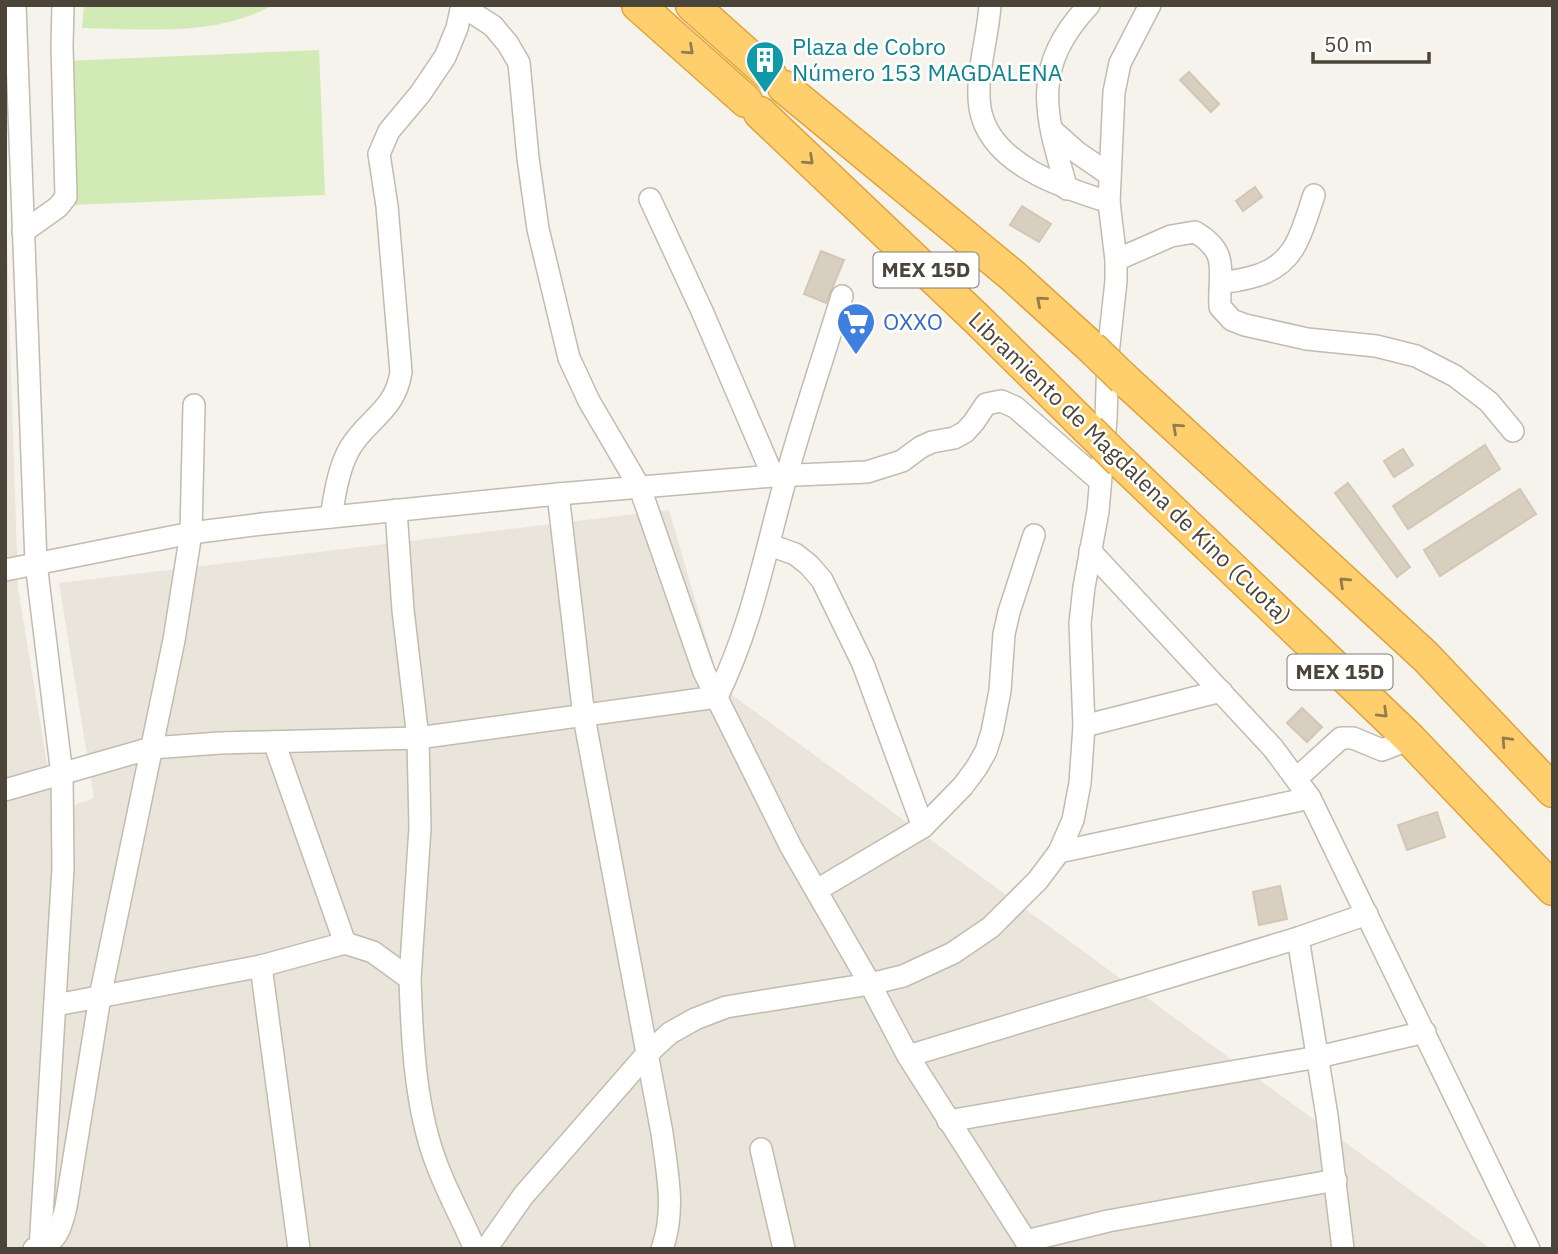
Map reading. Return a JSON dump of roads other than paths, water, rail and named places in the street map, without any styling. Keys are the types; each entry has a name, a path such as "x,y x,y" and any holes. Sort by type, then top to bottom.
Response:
{"highway":[{"name":"Libramiento de Magdalena de Kino (Cuota)","path":"638,5 753,107 977,319 1089,430 1111,472 1410,739 1553,889"},
{"name":"MEX 15D","path":"692,5 777,81 1013,276 1091,347 1425,656 1553,791"}],"street":[{"path":"15,5 11,108 23,232 16,308 36,563 62,775 63,868 38,1248 49,1244 57,1236 66,1207 100,997 174,640 191,533 194,405"},
{"path":"23,232 66,198 63,5"},
{"path":"990,5 981,68 980,106 984,122 1005,151 1046,180 1109,202"},
{"path":"1067,189 1052,130 1046,92 1052,63 1061,40 1089,5"},
{"path":"486,1249 523,1196 646,1055 670,1032 726,1007 870,984 903,976 953,953 991,926 1010,908 1038,880 1059,852 1073,820 1080,783 1084,726 1080,623 1090,551 1111,472 1116,260 1109,202 1114,92 1120,63 1150,5"},
{"path":"331,517 336,484 351,447 388,406 398,388 401,372 387,206 379,154 388,131 420,94 444,57 457,28 462,6 493,26 519,63 538,229 569,358 589,401 640,488 704,672 790,847 817,890 908,1056 1028,1245 1108,1221 1336,1180"},
{"path":"1052,130 1078,153 1110,174"},
{"path":"1221,282 1248,279 1283,264 1297,240 1314,195"},
{"path":"650,199 780,476"},
{"path":"1116,260 1171,236 1195,232 1212,246 1222,259 1220,307 1232,320 1307,339 1376,346 1416,356 1464,382 1489,402 1513,431"},
{"path":"717,697 742,639 770,545 780,476 842,296"},
{"path":"5,570 191,533 331,517 558,494 780,476 867,472 902,461 921,447 954,438 974,422 986,404 1001,401 1015,407 1111,472"},
{"path":"558,494 584,717 662,1133 670,1197 669,1221 662,1249"},
{"path":"396,510 403,610 418,738 420,839 410,979 412,1032 423,1113 436,1164 475,1249"},
{"path":"817,890 922,827 963,786 986,751 1000,691 1004,635 1009,612 1034,535"},
{"path":"770,545 795,554 822,580 863,664 922,827"},
{"path":"1090,551 1273,748 1310,798 1529,1249"},
{"path":"1084,726 1221,691"},
{"path":"5,790 151,748 180,744 418,738 717,697"},
{"path":"1297,778 1341,738 1353,738 1382,750 1410,739"},
{"path":"274,742 345,943"},
{"path":"1059,852 1310,798"},
{"path":"908,1056 1298,938 1367,914"},
{"path":"1298,938 1336,1180 1343,1249"},
{"path":"56,1005 261,966 345,943 373,952 410,979"},
{"path":"261,966 299,1249"},
{"path":"948,1121 1318,1057 1425,1032"},
{"path":"761,1149 784,1249"}],"place":[{"name":"Plaza de Cobro Número 153 MAGDALENA","path":"765,94"},
{"name":"OXXO","path":"856,356"}]}
